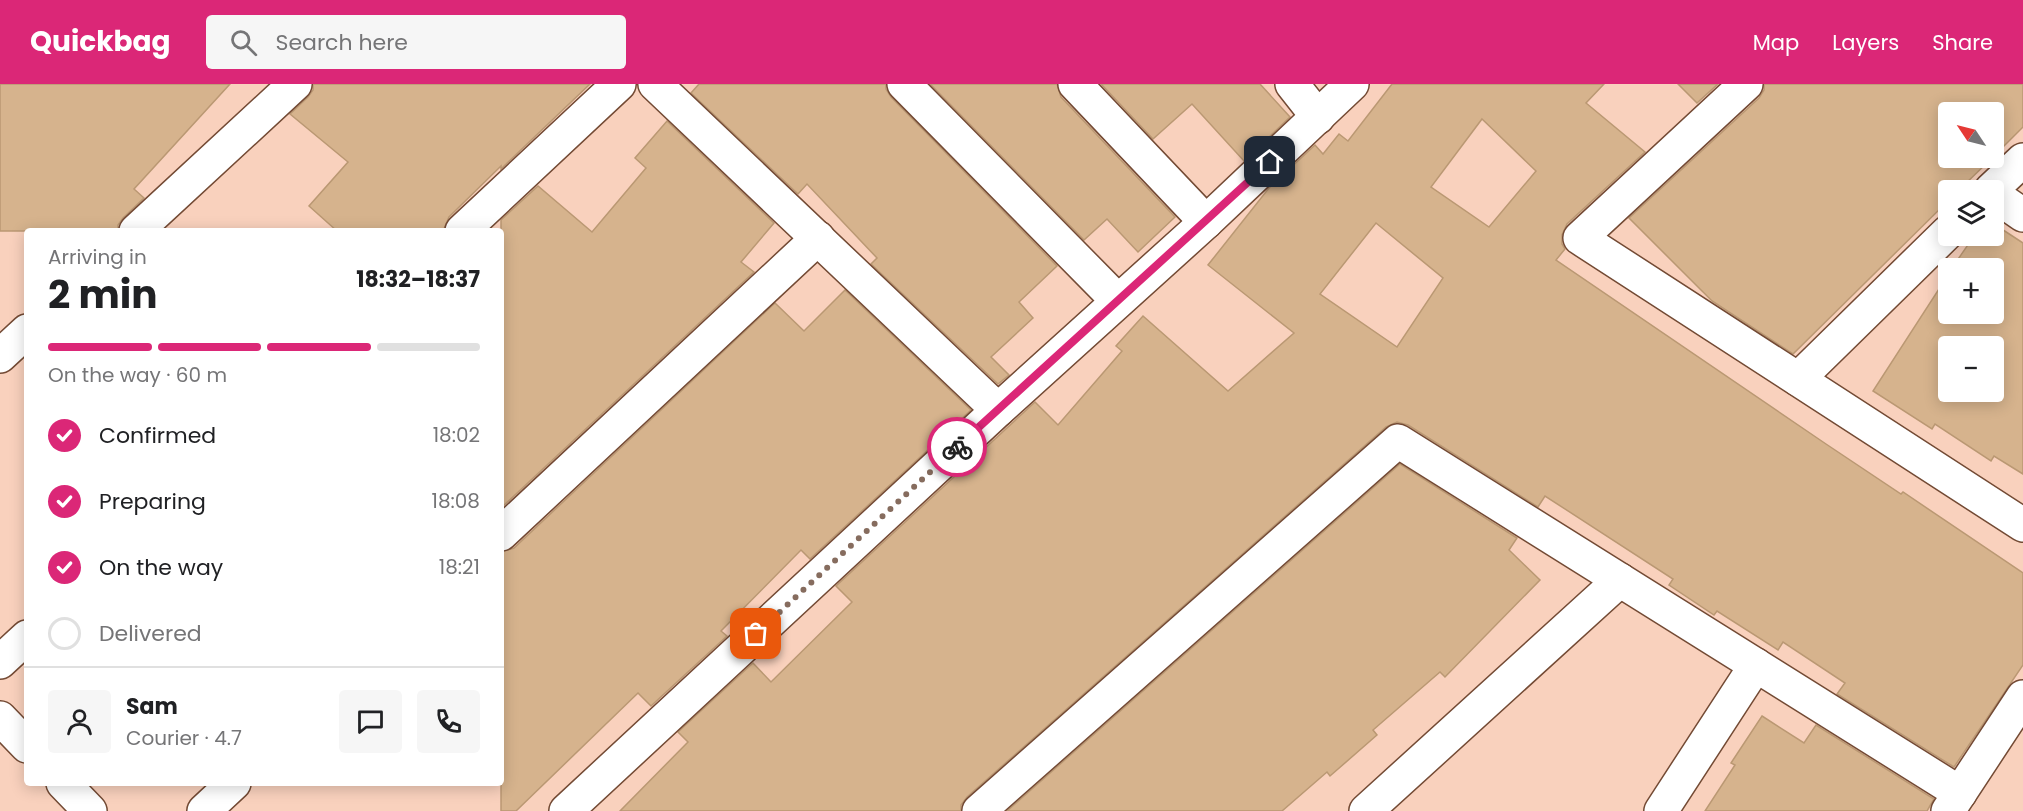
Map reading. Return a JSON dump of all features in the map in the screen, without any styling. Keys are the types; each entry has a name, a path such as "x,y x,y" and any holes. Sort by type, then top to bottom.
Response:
{"street":[{"path":"139,228 295,84"},
{"path":"465,228 619,84"},
{"path":"655,84 998,410"},
{"path":"904,84 1118,301"},
{"path":"1075,84 1206,222"},
{"path":"1292,84 1318,117"},
{"path":"566,811 998,410 1206,222 1352,84"},
{"path":"1746,84 1580,238 2023,525"},
{"path":"2002,180 2023,160"},
{"path":"2004,202 2023,215"},
{"path":"504,531 818,238"},
{"path":"1798,380 1938,242"},
{"path":"0,356 24,334"},
{"path":"979,811 1398,441 1756,665 1954,802 2023,697"},
{"path":"1366,811 1620,580"},
{"path":"0,662 24,640"},
{"path":"1661,811 1756,665"},
{"path":"0,718 24,743"},
{"path":"66,786 90,811"},
{"path":"204,811 231,786"}],"building":[{"path":"0,84 230,84 134,189 144,198 123,218 118,228 24,228 24,231 0,231"},
{"path":"313,84 590,84 449,217 444,228 334,228 309,206 348,162 290,114 313,90"},
{"path":"699,84 886,84 891,97 1057,266 1019,302 1033,318 991,357 1009,375 998,384 871,264 877,258 807,184 798,194 691,93"},
{"path":"930,84 1057,84 1061,97 1175,217 1138,252 1107,219 1084,240"},
{"path":"1101,84 1260,84 1290,117 1244,161 1192,104 1153,139"},
{"path":"1392,84 1604,84 1586,103 1645,152 1567,224 1562,235 1562,244 1565,249 1556,260 1826,444 1901,494 1903,492 2023,573 2023,665 1954,767 1837,694 1845,683 1783,642 1778,650 1717,611 1714,615 1669,585 1673,579 1545,496 1538,507 1408,425 1397,422 1386,427 967,797 961,805 961,811 620,811 688,742 678,732 753,663 771,682 852,602 836,586 1035,402 1058,425 1122,351 1116,346 1143,316 1228,391 1294,333 1208,265 1269,188 1315,145 1323,154 1339,134 1348,141","holes":["1482,119 1536,171 1489,227 1431,187","1376,223 1443,278 1397,347 1320,294"]},
{"path":"1678,84 1718,84 1697,103"},
{"path":"1764,84 2023,84 2023,127 2004,146 2004,102 1938,102 1938,168 1982,168 1969,180 1938,180 1938,211 1793,354 1712,301 1629,218 1759,98 1764,90"},
{"path":"667,121 774,223 741,262 754,272 504,505 504,228 501,228 501,220 538,186 592,232 646,168 635,158"},
{"path":"2004,231 2023,243 2023,474 1994,456 1991,461 1935,424 1932,429 1873,391 1938,290 1938,324 2004,324 2004,258 1959,258 1967,246 2004,246"},
{"path":"845,290 971,410 810,559 801,550 721,631 727,636 651,706 638,693 516,811 501,811 501,786 504,786 504,551 514,548 775,303 804,331"},
{"path":"1400,464 1517,538 1509,550 1540,580 1445,677 1440,672 1373,730 1377,735 1330,776 1327,772 1282,811 1007,811"},
{"path":"1762,716 1804,743 1816,725 1934,799 1927,811 1705,811 1735,765 1731,763"}],"way so far":[{"path":"756,634 957,447"}],"route":[{"path":"957,447 1270,162"}]}
